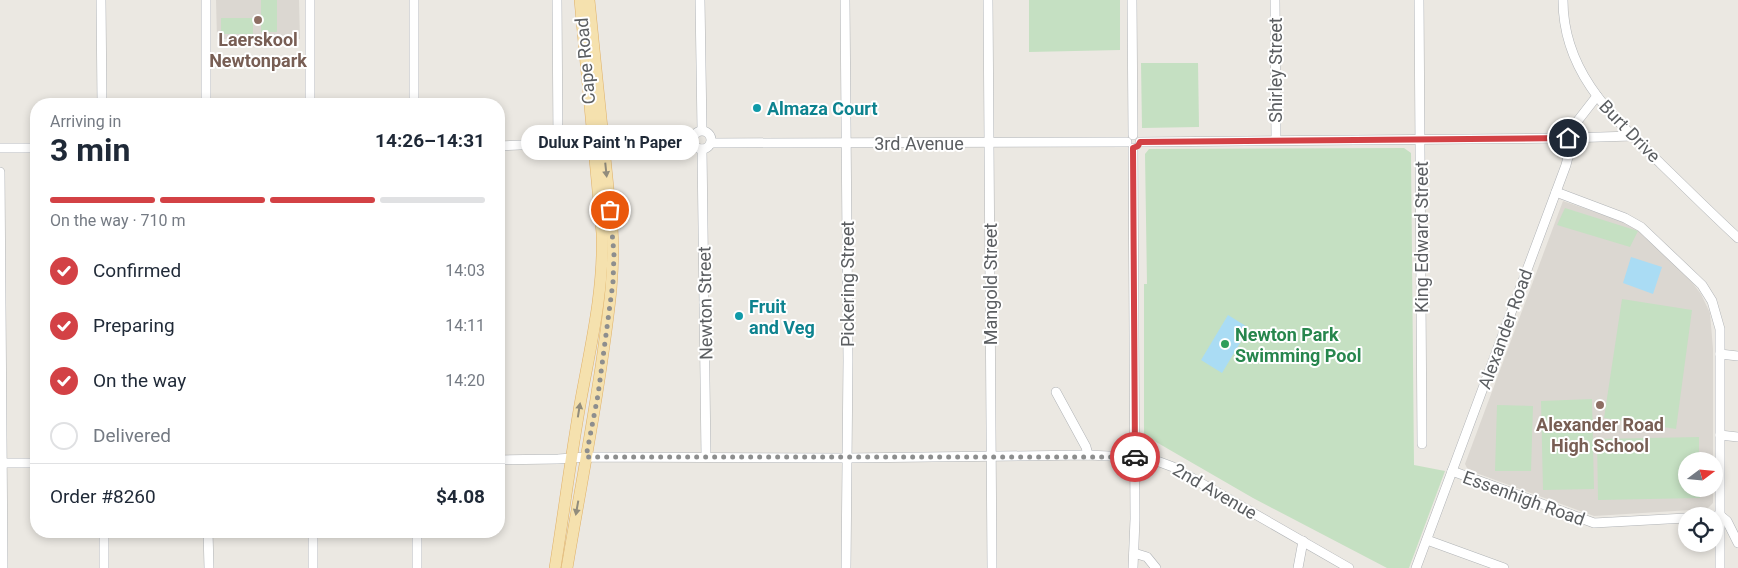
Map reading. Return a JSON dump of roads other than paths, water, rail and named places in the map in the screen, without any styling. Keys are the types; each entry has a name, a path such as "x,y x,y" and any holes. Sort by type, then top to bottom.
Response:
{"main road":[{"name":"Cape Road","path":"567,568 598,395 613,282 614,254 612,227 598,143 580,0"},
{"name":"Cape Road","path":"555,568 601,288 602,233 589,0"}],"street":[{"path":"101,0 102,98"},
{"path":"206,0 206,98"},
{"path":"310,0 310,98"},
{"path":"414,0 414,98"},
{"path":"557,0 558,143"},
{"path":"700,0 702,130"},
{"name":"Pickering Street","path":"845,0 848,458 846,568"},
{"name":"Mangold Street","path":"988,0 992,568"},
{"path":"1132,0 1135,529 1139,568"},
{"name":"Shirley Street","path":"1275,0 1276,140"},
{"name":"King Edward Street","path":"1419,0 1422,444"},
{"name":"Burt Drive","path":"1563,0 1564,24 1570,47 1587,82 1597,96 1632,136 1738,238"},
{"name":"Alexander Road","path":"1416,568 1570,154 1568,138 1571,128 1597,96"},
{"path":"702,130 710,134 711,143 708,148 702,150 695,146 693,142 694,134 702,130"},
{"name":"3rd Avenue","path":"711,143 1133,142 1632,136"},
{"path":"505,146 558,143 693,142"},
{"path":"0,148 30,148"},
{"name":"Newton Street","path":"702,150 706,457"},
{"path":"0,172 3,568"},
{"path":"1556,192 1633,221 1702,285 1712,301 1720,329 1720,434 1717,507"},
{"path":"1720,354 1738,356"},
{"path":"1056,392 1086,447 1088,456"},
{"path":"1720,434 1738,437"},
{"name":"2nd Avenue","path":"505,460 586,457 848,458 1088,456 1148,458 1173,467 1349,568"},
{"path":"1,463 30,463"},
{"name":"Essenhigh Road","path":"1452,472 1594,523 1678,518"},
{"path":"1723,519 1726,521 1738,543"},
{"path":"104,538 104,568"},
{"path":"208,538 209,568"},
{"path":"313,538 313,568"},
{"path":"417,538 417,568"},
{"path":"1427,540 1504,568"},
{"path":"1298,568 1302,542"},
{"path":"1719,552 1720,568"},
{"path":"1133,568 1136,553"},
{"path":"1136,553 1147,557 1156,568"}],"water":[{"path":"1631,257 1662,267 1653,294 1623,283"},
{"name":"Newton Park Swimming Pool","path":"1228,315 1249,328 1222,373 1201,360"}],"place":[{"name":"Laerskool Newtonpark","path":"258,20"},
{"name":"Almaza Court","path":"757,108"},
{"name":"Dulux Paint 'n Paper","path":"610,210"},
{"name":"Fruit and Veg","path":"739,316"},
{"name":"Newton Park Swimming Pool","path":"1225,344"},
{"name":"Alexander Road High School","path":"1600,405"}]}
